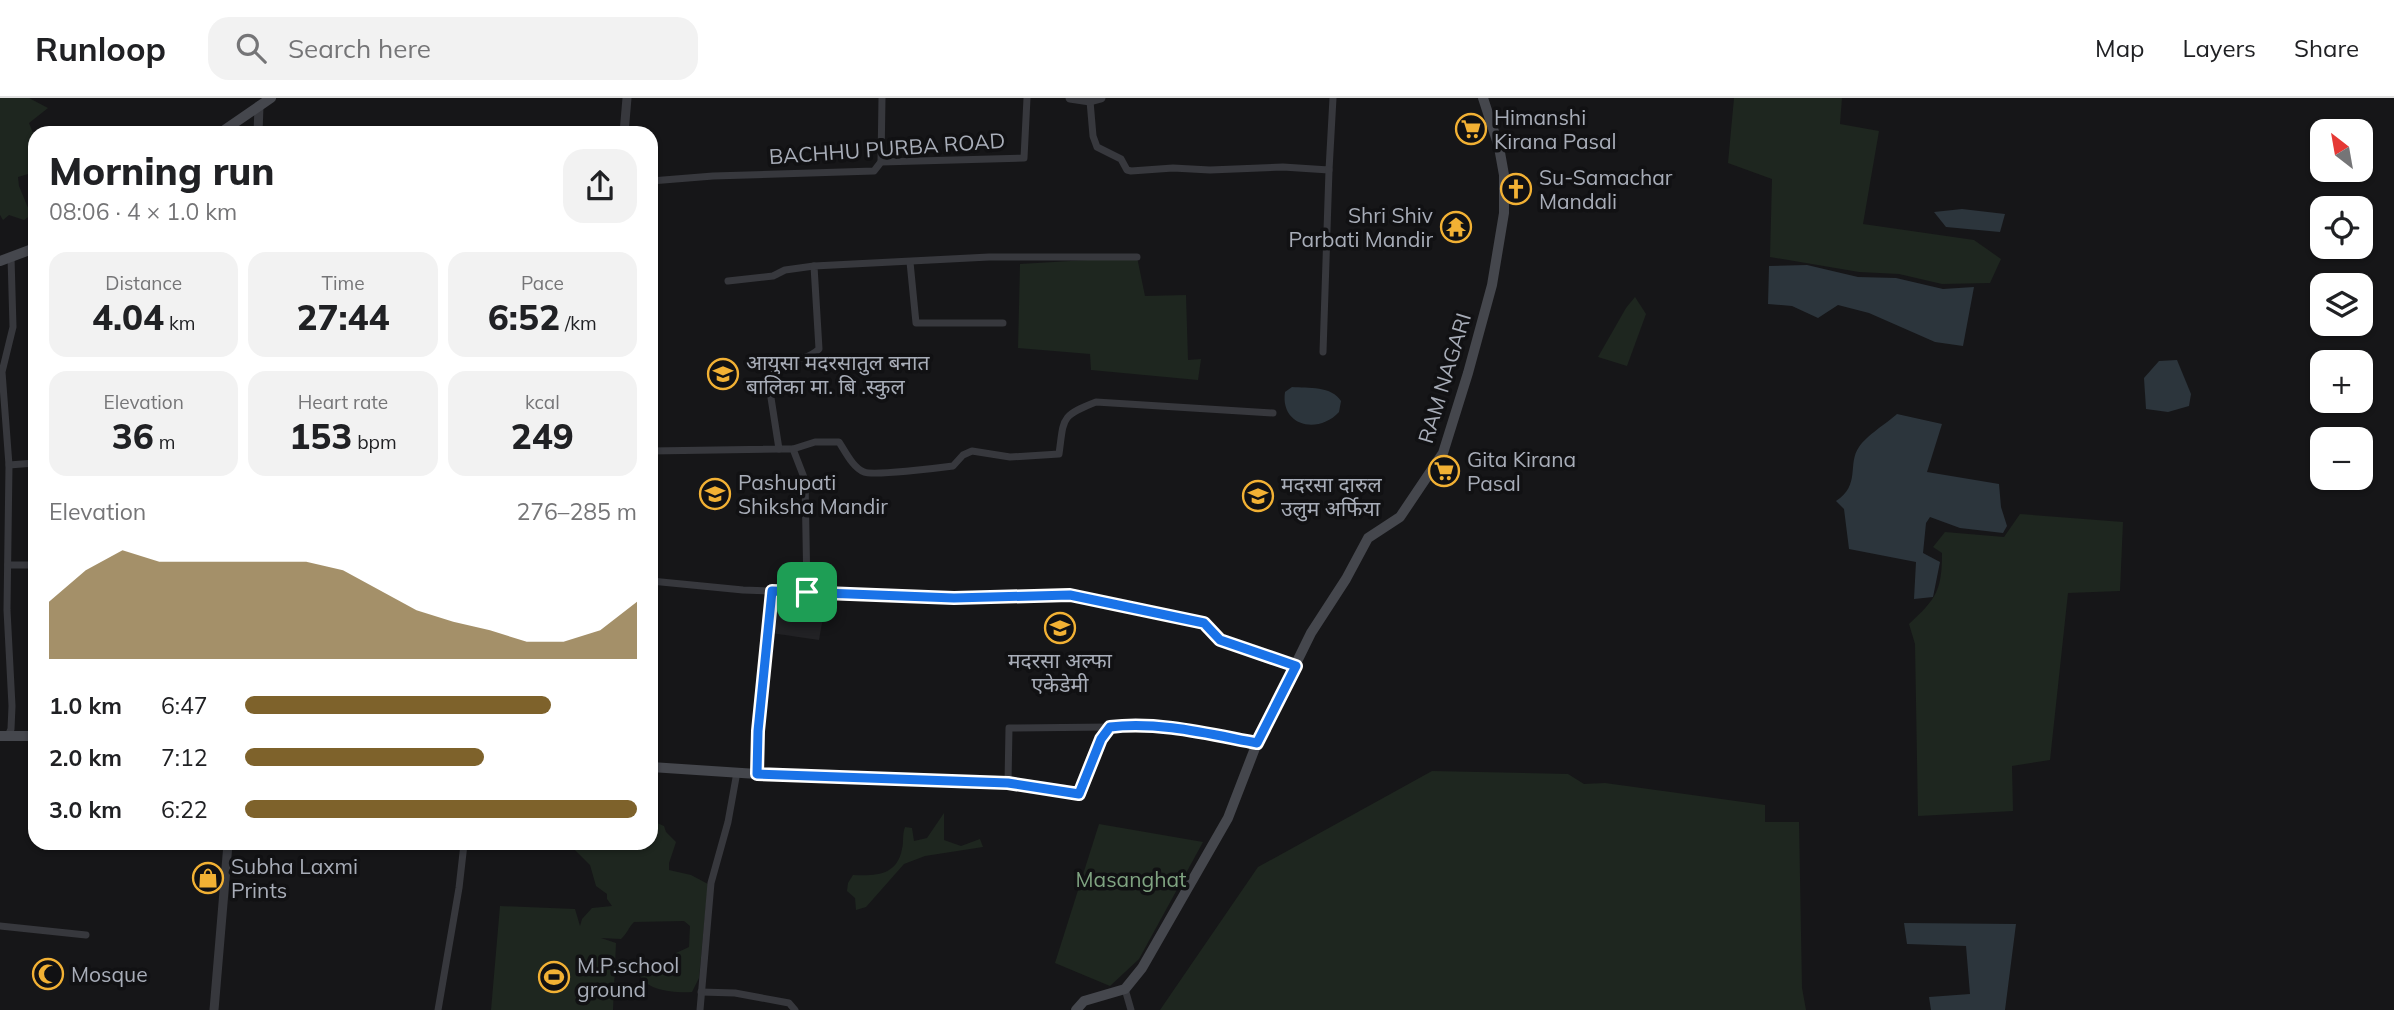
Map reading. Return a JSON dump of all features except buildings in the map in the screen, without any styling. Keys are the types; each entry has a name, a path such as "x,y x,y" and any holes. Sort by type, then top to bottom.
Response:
{"main road":[{"path":"230,126 271,98"},
{"name":"RAM NAGARI","path":"1125,989 1142,968 1228,818 1257,743 1311,633 1346,579 1368,538 1400,517 1443,453 1492,285 1504,214 1504,175 1499,146 1483,98"},
{"path":"5,259 28,251"},
{"path":"658,766 757,774 1008,783 1079,794 1101,739 1110,727 1132,724 1197,731 1257,743"},
{"path":"4,736 28,736"},
{"path":"1076,1010 1084,1001 1125,989"}],"street":[{"path":"625,126 627,98"},
{"path":"881,162 882,98"},
{"name":"BACHHU PURBA ROAD","path":"658,180 874,171 881,162 1024,158 1027,98"},
{"path":"1070,98 1090,101 1101,98"},
{"path":"1323,352 1333,98"},
{"path":"1090,101 1093,136 1097,147 1121,159 1127,170 1283,167 1329,170"},
{"path":"258,126 259,106"},
{"path":"728,281 773,276 785,270 814,266 989,257 1137,257"},
{"path":"4,736 11,729 12,706 4,499 9,465 2,372 13,327 5,259"},
{"path":"910,262 916,323 1003,323"},
{"path":"779,449 766,366 772,362 811,357 819,349 814,266"},
{"path":"658,451 793,449 815,442 839,442 861,470 867,473 953,466 963,455 972,451 1010,457 1059,454 1064,422 1072,411 1096,402 1273,413"},
{"path":"793,449 805,480 807,592"},
{"path":"9,465 28,464"},
{"path":"6,564 28,565"},
{"path":"658,582 743,590 954,598 1070,595 1204,623 1220,640 1296,666"},
{"path":"757,774 758,731 772,591"},
{"path":"1008,783 1009,728 1110,727"},
{"path":"700,1010 710,884 728,822 737,772"},
{"path":"214,1010 227,850"},
{"path":"438,1010 463,850"},
{"path":"0,926 86,935"},
{"path":"1125,989 1131,1010"},
{"path":"701,992 735,993 789,1003 795,1010"}],"shaded area":[{"path":"1962,209 2005,214 2000,232 1946,227 1934,212"},
{"path":"1807,265 1858,277 1896,278 1943,289 1974,287 1963,346 1935,342 1869,313 1838,305 1818,318 1792,306 1768,304 1769,266"},
{"path":"2177,360 2191,394 2189,406 2168,412 2146,409 2144,378 2159,361"},
{"path":"1292,387 1332,393 1341,401 1339,412 1330,419 1311,425 1294,419 1285,404 1285,392"},
{"path":"1897,414 1942,424 1927,472 1999,484 2001,507 2007,526 2003,533 1960,528 1930,517 1926,523 1923,553 1940,562 1933,597 1914,599 1916,562 1849,549 1844,509 1836,501 1844,495 1851,481 1859,447"},
{"path":"774,600 826,600 819,640 771,633"},
{"path":"1904,923 2016,924 2005,1010 1931,1010 1929,997 1970,994 1966,946 1907,944"}],"green space":[{"path":"0,98 29,98 48,108 29,123 28,174 18,177 28,208 28,217 24,220 9,215 3,220 0,215"},
{"path":"1734,98 1842,98 1840,124 1879,131 1863,224 1974,240 2001,259 1990,283 1942,284 1899,274 1859,272 1770,257 1772,179 1728,163"},
{"path":"1137,257 1145,296 1186,295 1188,360 1201,359 1198,380 1091,370 1090,354 1018,348 1020,264"},
{"path":"1635,297 1646,314 1627,366 1598,357 1626,308"},
{"path":"2020,514 2123,522 2120,591 2068,593 2050,760 2012,766 2013,811 1918,816 1915,644 1909,624 1926,608 1939,586 1942,553 1933,547 1945,532 2004,537"},
{"path":"1432,771 1568,774 1584,784 1605,783 1765,805 1765,822 1799,822 1802,988 1806,1010 1160,1010 1258,867"},
{"path":"944,813 944,840 961,846 980,839 983,847 925,856 904,864 866,907 856,910 855,898 847,891 853,875 884,873 890,869 899,858 905,827 912,828 914,841 927,838"},
{"path":"658,823 664,826 676,842 669,870 691,875 708,884 699,978 692,992 653,987 641,978 638,971 651,962 675,961 676,953 689,947 690,926 684,921 634,922 621,939 601,938 616,943 613,1010 491,1010 500,906 575,909 580,926 582,919 592,908 612,906 607,894 596,886 590,865 575,850 658,850"},
{"name":"Masanghat","path":"1099,824 1203,842 1139,959 1110,986 1055,963"}],"place":[{"name":"Himanshi Kirana Pasal","path":"1471,129"},
{"name":"Su-Samachar Mandali","path":"1516,189"},
{"name":"Shri Shiv Parbati Mandir","path":"1456,227"},
{"name":"आयुसा मदरसातुल बनात बालिका मा. बि .स्कुल","path":"723,374"},
{"name":"Gita Kirana Pasal","path":"1444,471"},
{"name":"Pashupati Shiksha Mandir","path":"715,494"},
{"name":"मदरसा दारुल उलुम अर्फिया","path":"1258,496"},
{"name":"मदरसा अल्फा एकेडेमी","path":"1060,628"},
{"name":"Subha Laxmi Prints","path":"208,878"},
{"name":"Mosque","path":"48,974"},
{"name":"M.P.school ground","path":"554,977"}],"route":[{"path":"772,591 807,592 954,598 1070,595 1204,623 1220,640 1296,666 1257,743 1197,731 1132,724 1110,727 1101,739 1079,794 1008,783 757,774 758,731 772,591"}]}
